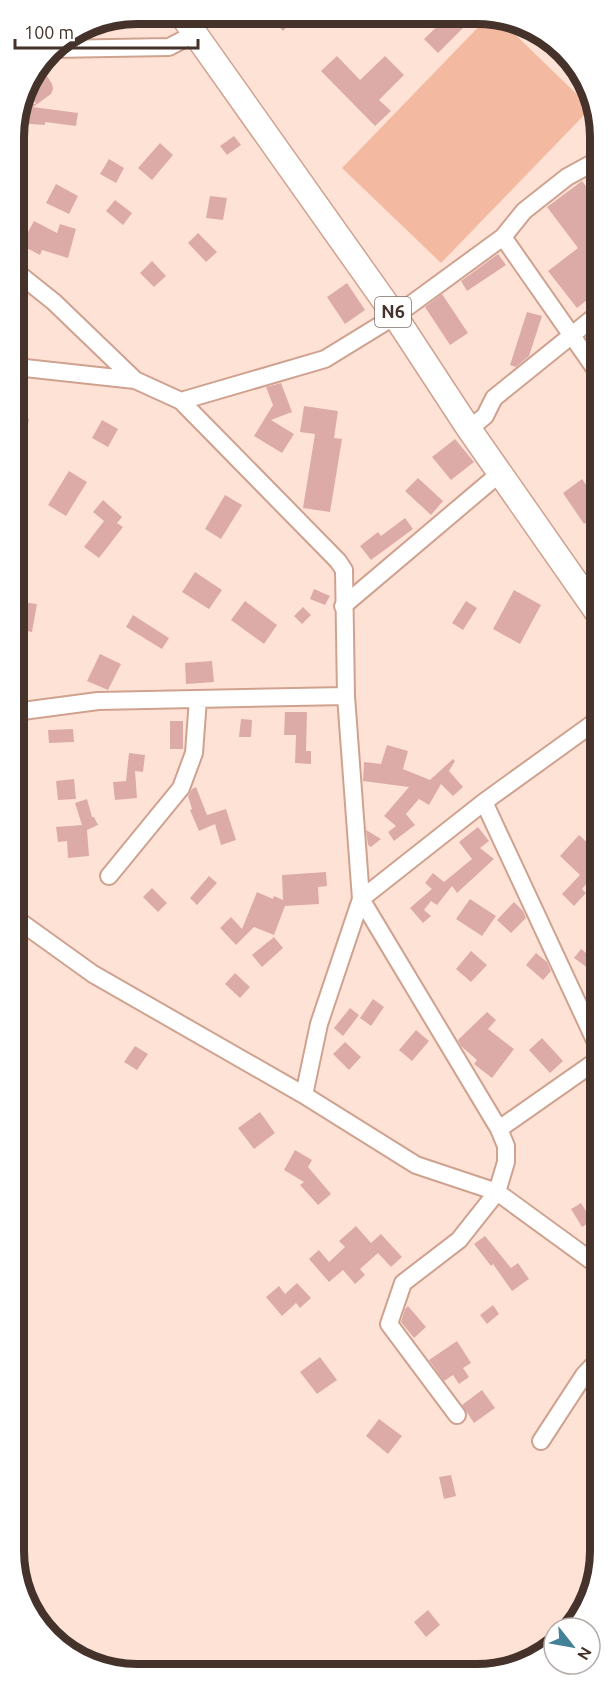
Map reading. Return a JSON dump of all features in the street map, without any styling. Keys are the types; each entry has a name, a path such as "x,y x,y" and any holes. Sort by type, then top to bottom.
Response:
{"highway":[{"name":"N6","path":"188,24 395,316 499,474 590,602"}],"street":[{"path":"67,49 169,47 194,34"},
{"path":"181,401 326,359 395,316 503,237 524,211 567,177 590,164"},
{"path":"503,237 590,361"},
{"path":"24,278 54,302 135,381"},
{"path":"469,429 485,416 494,398 590,320"},
{"path":"24,368 135,381 181,401 338,561 344,570 346,696 361,900 319,1024 304,1095"},
{"path":"343,606 499,474"},
{"path":"24,711 98,701 346,696"},
{"path":"109,876 181,788 195,753 198,699"},
{"path":"361,900 484,802 590,725"},
{"path":"484,802 590,1028"},
{"path":"361,900 499,1130 506,1146 506,1162 497,1192 459,1240 403,1283 389,1324 457,1415"},
{"path":"24,924 93,974 304,1095 416,1165 497,1192 590,1261"},
{"path":"499,1130 590,1066"},
{"path":"541,1441 590,1369"}],"shaded area":[{"path":"481,24 509,29 583,101 587,112 441,263 342,168"}],"building":[{"path":"276,24 290,24 283,31"},
{"path":"440,24 467,24 438,53 424,39"},
{"path":"337,56 360,80 385,56 404,75 379,100 391,111 375,126 321,71"},
{"path":"42,76 47,76 52,84 51,94 33,107 78,113 76,126 45,122 45,125 25,124 30,104 36,104 32,97 33,94"},
{"path":"234,136 241,145 227,155 220,146"},
{"path":"160,143 173,155 152,180 138,168"},
{"path":"109,159 124,168 116,183 100,174"},
{"path":"582,181 590,192 590,297 577,308 548,271 578,248 547,207"},
{"path":"56,184 78,196 69,214 46,203"},
{"path":"210,196 227,198 223,220 206,218"},
{"path":"115,200 132,213 123,225 106,211"},
{"path":"34,221 57,233 60,224 76,229 68,258 42,250 40,255 24,247 24,239"},
{"path":"198,233 217,252 206,262 188,243"},
{"path":"498,254 506,265 467,291 461,281"},
{"path":"152,261 166,276 154,287 140,273"},
{"path":"347,283 365,310 345,324 327,297"},
{"path":"442,294 468,333 450,345 425,307"},
{"path":"527,312 542,316 529,356 516,367 510,365"},
{"path":"281,383 292,412 271,420 294,434 282,453 254,436 273,405 266,387"},
{"path":"304,406 338,411 334,438 342,439 330,512 303,508 315,434 300,432"},
{"path":"24,418 29,419 24,442"},
{"path":"102,420 118,429 108,447 92,438"},
{"path":"455,439 474,462 451,480 432,457"},
{"path":"69,471 87,482 66,516 48,505"},
{"path":"418,478 443,501 431,515 405,491"},
{"path":"582,479 590,490 590,520 584,524 563,493"},
{"path":"225,495 242,505 221,539 205,529"},
{"path":"103,500 122,517 117,523 123,527 99,558 84,547 104,521 93,512"},
{"path":"405,518 413,529 371,560 360,546 378,532 381,536"},
{"path":"195,572 222,590 209,609 182,592"},
{"path":"314,589 330,596 325,605 310,599"},
{"path":"514,590 541,605 520,644 493,629"},
{"path":"245,601 277,625 264,644 231,620"},
{"path":"466,601 477,608 463,630 452,623"},
{"path":"24,602 37,604 32,632 24,631"},
{"path":"303,607 311,615 302,624 294,616"},
{"path":"133,615 169,638 162,649 126,627"},
{"path":"100,654 121,664 108,690 87,681"},
{"path":"212,661 214,682 186,684 185,663"},
{"path":"285,712 307,712 306,751 311,751 311,764 295,763 296,735 284,735"},
{"path":"241,719 252,720 251,737 239,737"},
{"path":"170,721 183,721 183,749 170,749"},
{"path":"73,729 74,742 49,743 48,730"},
{"path":"387,745 408,751 403,769 430,780 453,759 455,761 449,771 463,787 453,796 441,784 429,805 419,799 406,814 415,825 394,841 388,832 396,826 384,816 409,787 363,781 364,762 381,764"},
{"path":"129,753 145,755 143,772 135,771 137,798 115,800 113,782 126,781"},
{"path":"74,779 76,799 58,800 56,781"},
{"path":"196,787 207,815 226,809 236,840 221,845 215,824 199,831 190,810 192,809 188,796"},
{"path":"87,799 92,817 98,825 87,830 89,856 68,858 67,841 58,842 56,827 82,825 75,803"},
{"path":"478,827 489,841 480,848 494,859 457,893 452,886 437,905 431,901 424,910 431,916 423,923 410,908 432,889 425,883 433,873 444,882 472,859 459,842"},
{"path":"366,830 381,839 371,847 368,845"},
{"path":"579,835 590,845 590,880 582,889 586,893 574,906 562,894 580,875 560,856"},
{"path":"326,872 327,886 318,887 319,904 285,906 274,935 254,927 236,945 220,928 231,917 242,929 257,892 273,899 274,896 283,900 282,875"},
{"path":"209,876 217,883 197,905 190,898"},
{"path":"152,888 167,903 158,912 143,897"},
{"path":"470,899 496,916 482,936 456,919"},
{"path":"514,902 526,918 511,933 497,920"},
{"path":"274,937 283,948 262,967 252,955"},
{"path":"581,949 590,956 590,969 574,958"},
{"path":"471,951 487,965 471,982 456,969"},
{"path":"536,953 547,962 551,971 543,980 526,965"},
{"path":"235,973 250,987 240,998 225,984"},
{"path":"373,999 384,1007 371,1026 360,1018"},
{"path":"350,1008 359,1015 343,1036 334,1028"},
{"path":"487,1012 496,1020 488,1029 514,1049 492,1078 474,1064 477,1060 461,1046 458,1040"},
{"path":"416,1030 429,1041 412,1061 399,1050"},
{"path":"542,1038 563,1061 550,1073 529,1050"},
{"path":"345,1042 361,1057 349,1070 333,1054"},
{"path":"135,1046 148,1054 137,1070 124,1062"},
{"path":"260,1112 275,1133 254,1149 238,1128"},
{"path":"295,1150 312,1160 308,1167 331,1194 318,1205 300,1185 304,1182 284,1170"},
{"path":"581,1203 590,1218 590,1222 582,1227 571,1209"},
{"path":"356,1226 371,1243 381,1234 402,1257 391,1267 378,1253 360,1269 365,1275 355,1284 343,1270 329,1282 309,1259 319,1250 329,1262 345,1247 339,1241"},
{"path":"485,1236 511,1268 518,1263 529,1279 512,1291 493,1264 491,1266 474,1244"},
{"path":"297,1283 311,1298 300,1308 296,1303 282,1316 266,1297 279,1286 285,1294"},
{"path":"493,1305 499,1314 487,1324 480,1315"},
{"path":"408,1306 426,1327 414,1338 401,1322"},
{"path":"457,1341 471,1363 463,1368 469,1377 459,1384 453,1375 444,1381 429,1360"},
{"path":"320,1357 337,1380 317,1394 300,1372"},
{"path":"482,1390 495,1408 474,1423 462,1405"},
{"path":"379,1419 402,1436 388,1454 366,1436"},
{"path":"451,1475 456,1496 444,1499 439,1477"},
{"path":"428,1610 440,1625 426,1637 414,1622"}]}
